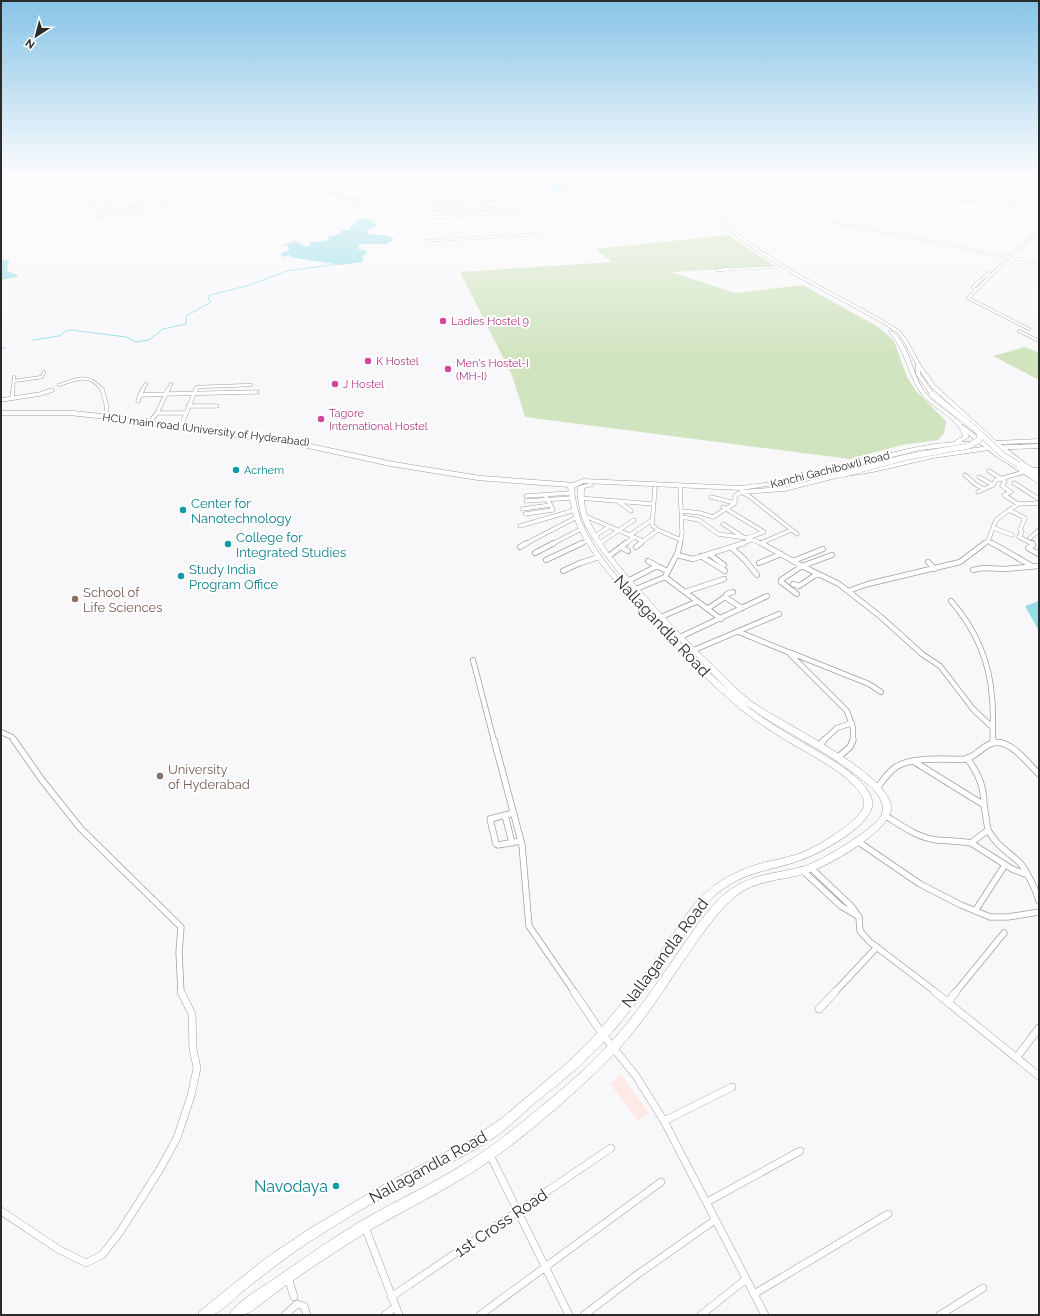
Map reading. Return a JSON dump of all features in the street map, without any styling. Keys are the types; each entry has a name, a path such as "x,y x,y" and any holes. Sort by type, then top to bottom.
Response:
{"main road":[{"path":"734,237 779,268 883,326 896,336 914,379 924,395 962,427 966,437 953,444"},
{"path":"739,237 797,275 887,324 902,335 932,386 996,443"},
{"path":"737,240 742,240"},
{"path":"858,313 864,312"},
{"path":"918,364 918,374 932,395 980,433 1003,455 1039,478"},
{"path":"840,475 928,452 970,446 977,442 980,438 980,433"},
{"name":"Kanchi Gachibowli Road","path":"574,496 582,486 589,485 655,488 741,488 763,486 786,482 921,448 953,444 1039,441"},
{"name":"Kanchi Gachibowli Road","path":"573,485 583,481 753,492 785,489 840,475 873,470 933,456 989,448 1039,446"},
{"path":"573,485 571,488 574,496"},
{"name":"Nallagandla Road","path":"235,1315 248,1304 364,1226 489,1154 519,1132 615,1048 657,992 709,916 736,890 750,883 807,869 857,841 876,827 886,816 886,804 877,788 819,746 759,715 680,637 619,571 600,543 592,538 583,528 574,496"},
{"name":"Nallagandla Road","path":"204,1315 270,1262 316,1231 391,1186 471,1147 504,1124 575,1063 603,1036 645,981 696,909 710,894 726,881 762,866 776,865 805,855 844,833 862,818 868,810 870,802 867,796 842,770 734,700 711,678 623,586 599,557 592,538 579,514"}],"street":[{"path":"425,241 486,237"},
{"path":"913,237 1039,263"},
{"path":"976,290 974,287 1026,237"},
{"path":"1029,329 968,298 1030,237"},
{"path":"757,268 760,271"},
{"path":"718,270 779,268"},
{"path":"1019,331 1039,341"},
{"path":"12,398 14,379 42,377 44,372"},
{"path":"59,385 83,378 94,381 100,387 106,400 108,412 105,417"},
{"path":"138,401 146,384"},
{"path":"170,384 157,413 150,423 300,444 392,464 479,478 573,485"},
{"path":"181,426 195,388 199,386 251,385"},
{"path":"1,400 40,394 52,390"},
{"path":"140,395 257,392"},
{"path":"188,406 217,406"},
{"name":"HCU main road (University of Hyderabad)","path":"1,413 72,413 297,441 408,466"},
{"path":"157,413 185,413"},
{"path":"962,427 989,448 1039,481"},
{"path":"996,443 1039,474"},
{"path":"1033,470 1039,469"},
{"path":"989,471 1002,478 1005,482 1002,486 1011,492 1004,495 1018,504"},
{"path":"978,492 993,485 996,480 1024,472"},
{"path":"965,475 973,483 984,489"},
{"path":"979,477 993,485"},
{"path":"1014,482 1039,499"},
{"path":"636,589 665,577 677,555 681,540 682,511 680,487"},
{"path":"655,488 652,525 658,530 681,540"},
{"path":"735,504 735,496 741,492 754,500 797,534"},
{"path":"525,514 553,510 545,495"},
{"path":"526,496 574,496 653,504"},
{"path":"526,501 548,500 574,496"},
{"path":"711,497 735,504"},
{"path":"618,501 631,511"},
{"path":"848,591 868,584 960,562 988,541 996,520 1009,510 1018,504 1034,503 1039,505"},
{"path":"682,511 700,513 713,517 725,508 735,504"},
{"path":"522,509 550,505"},
{"path":"677,555 690,559 732,548 764,532 725,508"},
{"path":"1009,510 1025,518 1020,530 1022,532 1019,537 1033,544"},
{"path":"520,547 579,514"},
{"path":"520,526 579,514 643,541"},
{"path":"682,517 699,520 718,534 748,539 761,543 817,574 833,580 882,617 922,654 940,666 965,699 992,727"},
{"path":"600,543 634,520"},
{"path":"608,556 621,547 652,520"},
{"path":"723,524 748,539"},
{"path":"546,560 592,538 610,526"},
{"path":"535,553 583,528"},
{"path":"994,528 1012,535"},
{"path":"636,547 658,530"},
{"path":"761,543 791,530"},
{"path":"1030,538 1039,530"},
{"path":"988,541 1032,566"},
{"path":"1039,541 1033,544 1029,549 1039,554"},
{"path":"621,547 628,551"},
{"path":"732,548 745,560 757,575"},
{"path":"793,561 823,549"},
{"path":"709,554 724,565"},
{"path":"759,563 781,554"},
{"path":"797,594 780,581 802,566 832,555"},
{"path":"701,556 724,571"},
{"path":"563,571 580,563 599,557"},
{"path":"648,561 667,571"},
{"path":"928,562 935,569"},
{"path":"628,581 657,566"},
{"path":"974,570 986,568 1005,569 1039,566"},
{"path":"793,584 798,586 817,574"},
{"path":"665,577 696,602 721,619"},
{"path":"685,592 724,579"},
{"path":"707,609 726,597 726,595 733,592"},
{"path":"680,637 767,596"},
{"path":"726,597 742,608"},
{"path":"952,601 970,624 988,667 992,694 993,742"},
{"path":"661,617 696,602"},
{"path":"694,650 779,614"},
{"path":"739,632 861,680 881,692"},
{"path":"788,652 847,711 852,722 853,738 851,745 837,758"},
{"path":"473,660 520,841 529,926 603,1036 615,1048 664,1121 765,1315"},
{"path":"819,746 829,733 836,728 852,722"},
{"path":"1,732 12,737 42,780 81,828 181,928 179,952 181,995 192,1014 193,1049 197,1068 191,1096 177,1138 160,1169 120,1232 102,1255 86,1262 58,1249 1,1211"},
{"path":"877,788 896,766 913,762 968,758 993,742 1010,746 1039,774"},
{"path":"968,758 981,776 984,787 984,805 988,830 995,842 1020,863 1034,888 1039,901"},
{"path":"913,762 984,805"},
{"path":"513,813 490,819 496,844 498,846 520,841"},
{"path":"505,815 512,843"},
{"path":"886,816 912,832 936,840 952,840 970,843 1004,865 1025,874"},
{"path":"509,831 517,829"},
{"path":"970,843 988,830"},
{"path":"857,841 919,885 975,911 995,918 1039,912"},
{"path":"975,911 1004,865"},
{"path":"807,869 852,907 859,917 860,930 870,942 948,1002 1039,1076"},
{"path":"948,1002 1004,933"},
{"path":"819,1009 877,947"},
{"path":"1017,1057 1039,1028"},
{"path":"664,1121 732,1087"},
{"name":"1st Cross Road","path":"391,1297 519,1212 611,1148"},
{"path":"707,1202 800,1151"},
{"path":"489,1154 569,1315"},
{"path":"480,1315 661,1182"},
{"path":"754,1294 888,1214"},
{"path":"584,1315 638,1274 716,1220"},
{"path":"364,1226 399,1315"},
{"path":"288,1277 294,1297"},
{"path":"701,1315 746,1279"},
{"path":"940,1315 983,1288"},
{"path":"285,1315 297,1304 304,1306 307,1315"},
{"path":"385,1315 395,1307"}],"shaded area":[{"path":"621,1074 649,1113 638,1121 610,1084"}],"green space":[{"path":"705,237 732,237 775,266 671,272 735,293 803,285 880,328 894,341 907,377 916,391 946,421 944,433 938,440 902,445 850,459 525,417 512,375 460,272 612,262 596,249"},
{"path":"1025,347 1039,353 1039,380 993,356"}],"water":[{"path":"328,237 391,237 394,239 387,244 360,244 358,249 367,251 363,257 363,262 341,265 290,257 290,255 283,257 280,254 289,250 288,246 281,245 296,241 306,247 311,245 309,243 312,242 330,239"},
{"path":"1,259 9,261 7,271 18,275 17,277 1,280"},
{"path":"1039,601 1039,631 1025,606"}],"waterway":[{"path":"33,340 59,336 66,331 71,330 126,337 136,342 149,340 163,329 186,324 186,316 211,302 208,298 210,295 250,285 287,271 338,264"},
{"path":"1,349 5,347"}],"place":[{"name":"Ladies Hostel 9","path":"443,321"},
{"name":"K Hostel","path":"368,361"},
{"name":"Men's Hostel-I (MH-I)","path":"448,369"},
{"name":"J Hostel","path":"335,384"},
{"name":"Tagore International Hostel","path":"321,419"},
{"name":"Acrhem","path":"236,470"},
{"name":"Center for Nanotechnology","path":"183,510"},
{"name":"College for Integrated Studies","path":"228,544"},
{"name":"Study India Program Office","path":"181,576"},
{"name":"School of Life Sciences","path":"75,599"},
{"name":"University of Hyderabad","path":"160,776"},
{"name":"Navodaya","path":"336,1186"}]}
